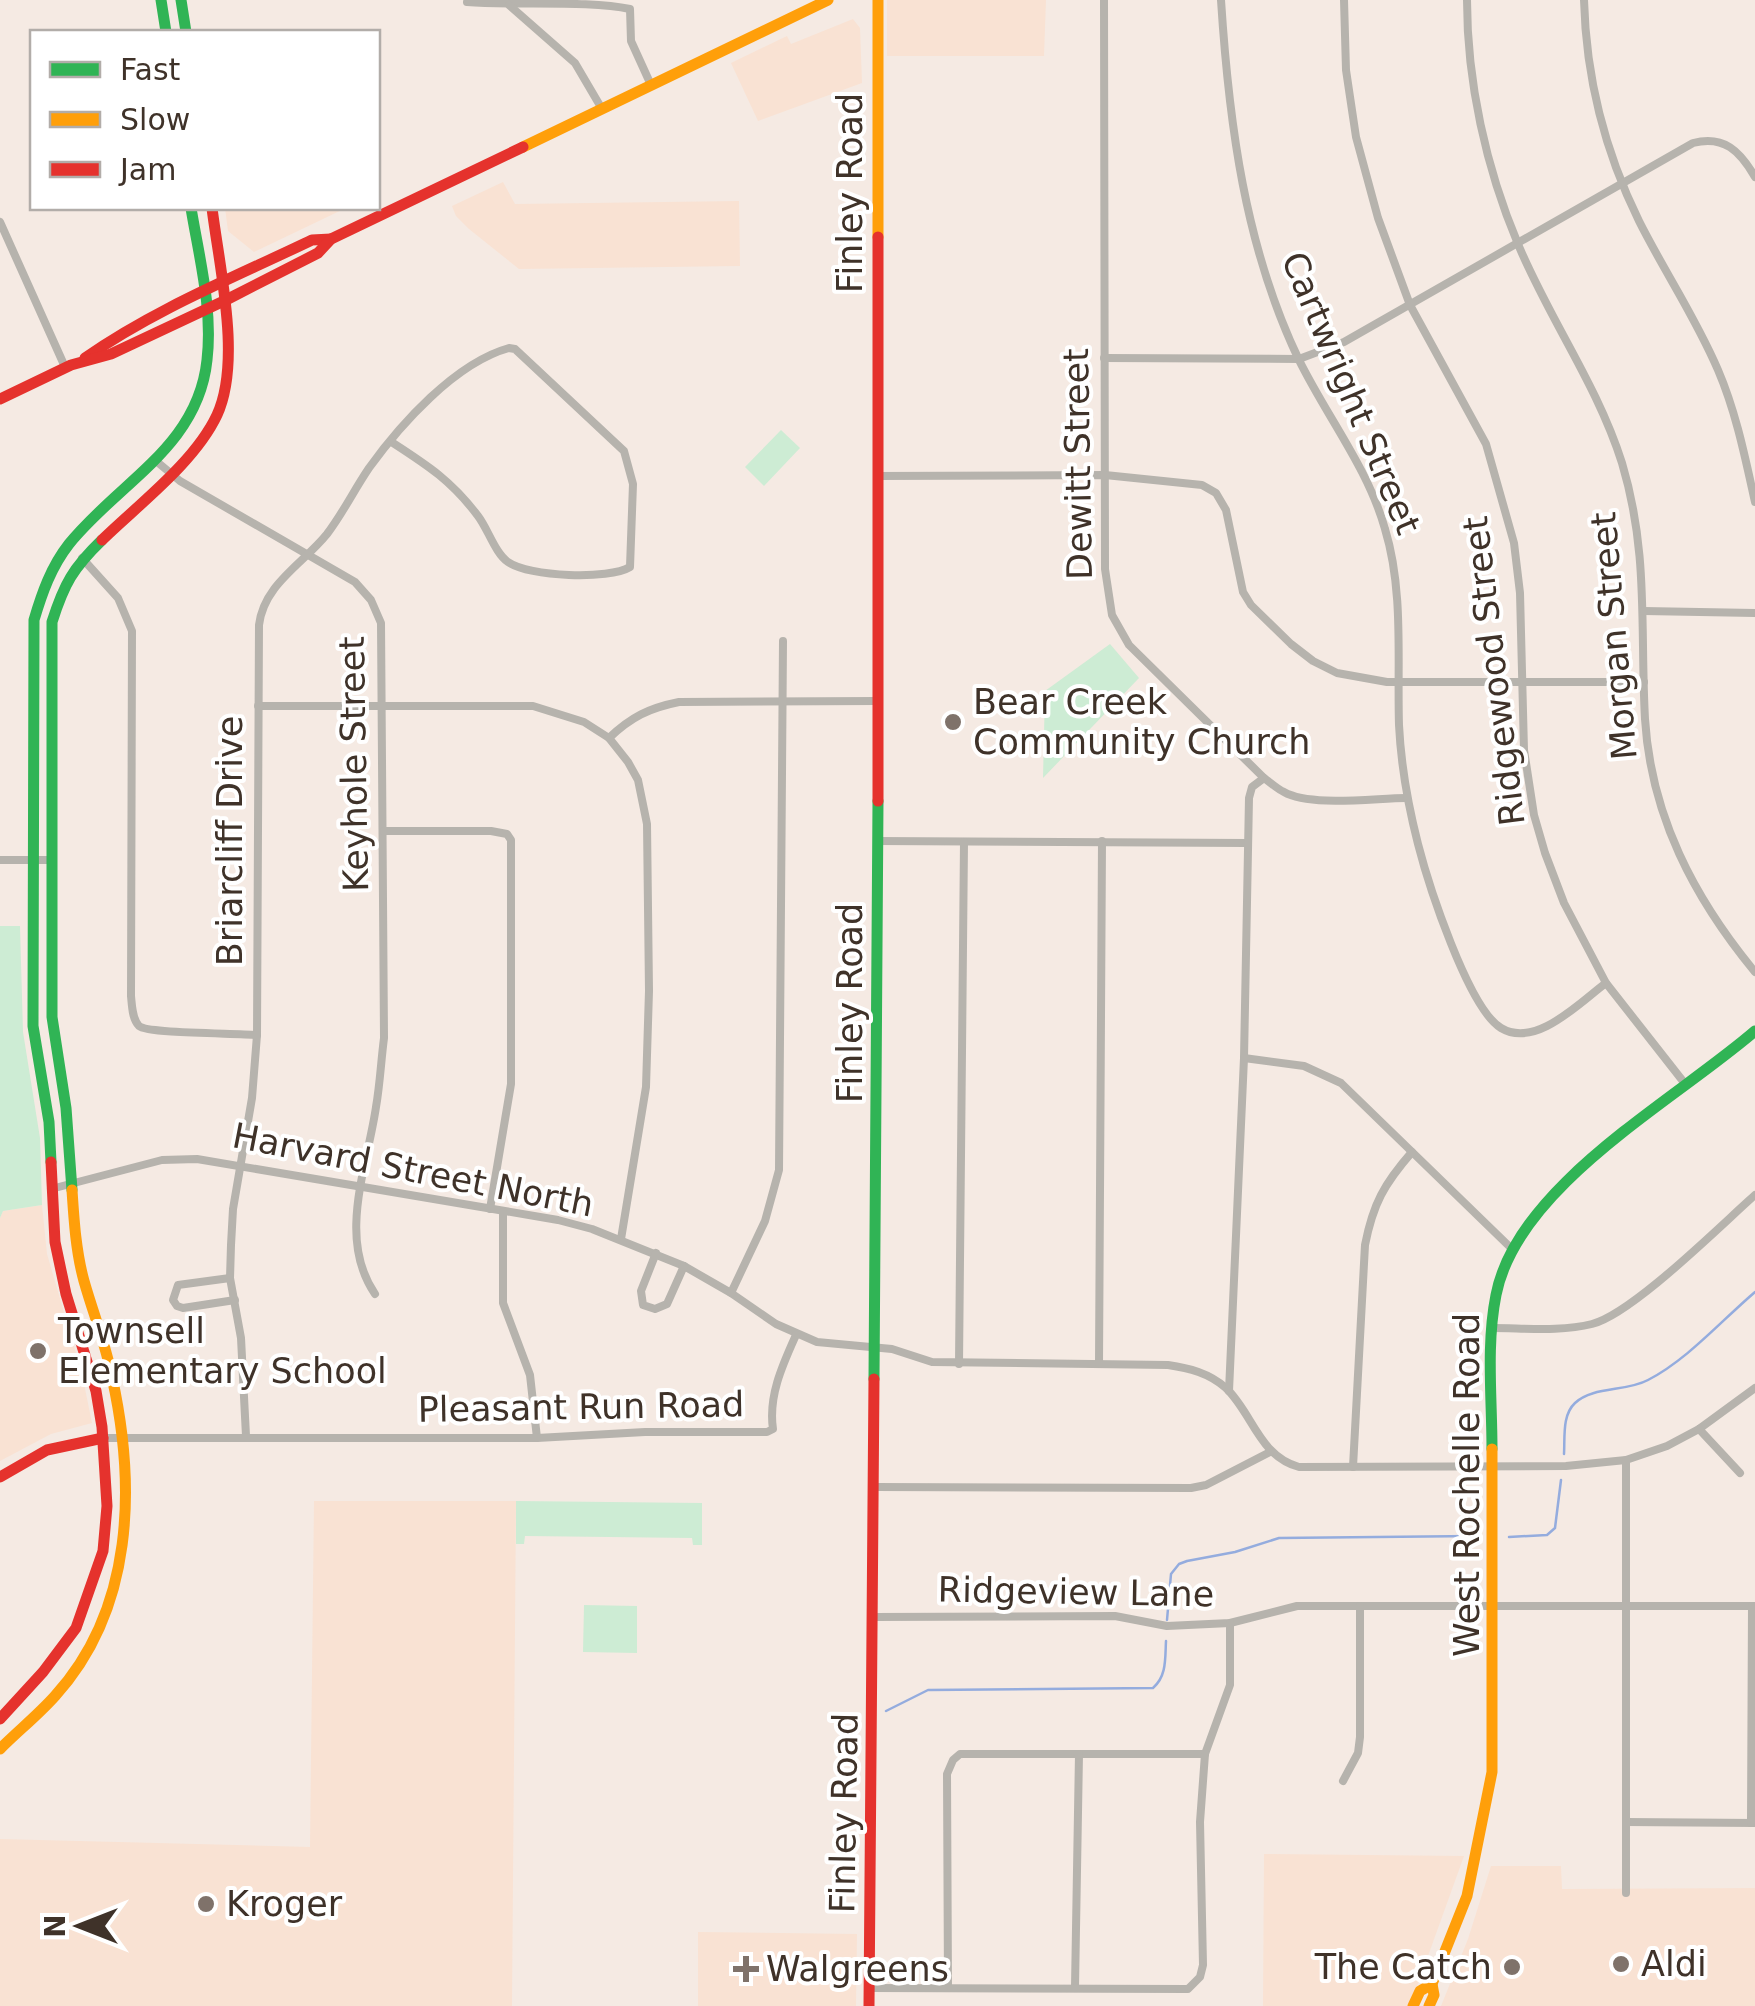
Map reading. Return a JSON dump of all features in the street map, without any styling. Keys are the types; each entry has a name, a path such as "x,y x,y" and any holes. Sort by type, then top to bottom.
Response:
{"street":[{"path":"162,0 166,30"},
{"path":"181,0 186,30"},
{"path":"0,400 82,361 112,354 226,300 318,253 331,240 828,0"},
{"name":"Finley Road","path":"870,2006 876,1348 878,0"},
{"name":"Dewitt Street","path":"1104,0 1108,601 1129,645 1283,792 1298,798 1406,798"},
{"name":"Cartwright Street","path":"1221,0 1226,83 1242,188 1269,284 1299,359 1368,484 1385,527 1394,565 1406,798 1427,880 1454,951 1488,1016 1500,1028 1525,1034 1539,1031 1606,983"},
{"name":"Ridgewood Street","path":"1344,0 1346,70 1356,138 1378,218 1410,305 1486,444 1514,543 1520,593 1524,750 1534,815 1564,903 1606,983 1686,1086"},
{"name":"Morgan Street","path":"1467,0 1481,127 1518,246 1593,387 1622,463 1638,524 1650,764 1670,835 1697,893 1755,972"},
{"path":"1584,0 1590,70 1622,182 1719,372 1738,424 1755,502"},
{"path":"467,2 611,2 630,8 631,40 652,85"},
{"path":"510,5 574,63 602,109"},
{"path":"1104,358 1299,359 1344,342 1518,246 1692,143 1727,143 1755,178"},
{"path":"0,1718 43,1672 76,1628 96,1577 106,1529 103,1438 96,1391 59,1260 49,1122 33,1026 34,620 51,568 69,544 186,428 203,392 210,348 191,210"},
{"path":"0,1730 5,1744 57,1694 82,1660 116,1583 126,1530 123,1437 105,1345 83,1278 51,1005 51,662 56,606 69,575 82,558 194,450 218,413 230,362 226,300 212,210"},
{"path":"0,222 65,368"},
{"path":"82,361 107,342 223,282 312,240 331,240"},
{"name":"Briarcliff Drive","path":"246,1436 241,1338 230,1278 233,1210 252,1098 257,1035 261,612 268,597 326,536 390,441 425,403 468,368 508,348 515,349 624,451 633,484 630,567 612,575 533,572 507,562 480,518 447,478 390,441"},
{"name":"Keyhole Street","path":"156,461 170,474 356,582 377,610 383,636 384,1038 357,1218 358,1263 375,1294"},
{"path":"877,476 1105,475 1192,482 1216,494 1226,510 1243,592 1251,605 1290,644 1325,667 1360,680 1398,682 1644,682"},
{"path":"82,558 118,598 132,631 131,996 136,1022 156,1032 257,1035"},
{"path":"1644,611 1755,613"},
{"path":"732,1293 766,1221 779,1170 783,641"},
{"path":"32,663 51,662"},
{"path":"609,738 648,708 679,702 877,702"},
{"path":"258,706 534,706 566,714 609,738 638,780 648,841 646,1087 622,1238"},
{"path":"1229,1391 1244,1058 1248,798 1252,787 1264,778"},
{"path":"384,831 499,831 512,840 511,1084 490,1209"},
{"path":"877,841 1246,843"},
{"path":"1099,1364 1102,841"},
{"path":"959,1364 964,842"},
{"path":"0,860 51,860"},
{"name":"West Rochelle Road","path":"1429,2006 1434,1996 1432,1984 1466,1896 1488,1802 1493,1747 1492,1328 1496,1294 1511,1248 1526,1223 1558,1186 1755,1031"},
{"path":"1244,1058 1304,1066 1341,1083 1511,1248"},
{"path":"1352,1467 1365,1246 1371,1214 1382,1189 1412,1152"},
{"name":"Harvard Street North","path":"51,1189 162,1160 197,1158 558,1220 622,1238 684,1266 796,1335 840,1346 876,1348 932,1362 959,1364 1188,1368 1229,1391 1270,1452"},
{"path":"1492,1328 1576,1327 1609,1318 1658,1281 1755,1196"},
{"path":"503,1212 504,1304 530,1375 537,1438"},
{"path":"656,1254 640,1291 643,1305 655,1309 667,1304 684,1266"},
{"path":"230,1278 178,1286 173,1300 183,1308 235,1300"},
{"name":"Pleasant Run Road","path":"0,1477 47,1450 103,1438 537,1438 644,1432 768,1432 773,1429 772,1405 782,1367 796,1335"},
{"path":"875,1487 1191,1488 1206,1485 1270,1452 1299,1467 1590,1465 1626,1460 1667,1446 1699,1429 1755,1388"},
{"path":"1699,1429 1740,1473"},
{"path":"1626,1460 1626,1892"},
{"path":"96,1577 116,1583"},
{"name":"Ridgeview Lane","path":"874,1617 1115,1616 1167,1626 1230,1623 1297,1606 1754,1606"},
{"path":"1342,1781 1354,1764 1360,1736 1360,1606"},
{"path":"1626,1822 1753,1823 1754,1606"},
{"path":"870,1988 1188,1990 1200,1977 1203,1964 1200,1822 1205,1754 1230,1685 1230,1623"},
{"path":"948,1986 947,1774 953,1760 960,1754 1205,1754"},
{"path":"1074,1987 1078,1754"},
{"name":"West Rochelle Road","path":"1414,2006 1420,1992 1432,1984"}],"shaded area":[{"path":"887,0 1046,0 1044,56 887,56"},
{"path":"853,19 860,28 862,83 758,121 731,63 787,36 791,44"},
{"path":"503,182 515,204 739,201 740,266 519,269 469,229 452,206"},
{"path":"225,210 342,210 254,252 228,231"},
{"name":"Townsell Elementary School","path":"42,1205 47,1254 92,1423 51,1434 0,1461 0,1218 3,1211"},
{"path":"314,1501 516,1501 512,2006 0,2006 0,1839 310,1847"},
{"path":"1264,1854 1464,1856 1410,2006 1263,2006"},
{"path":"1491,1866 1561,1866 1562,1889 1755,1888 1755,2006 1441,2006"},
{"path":"698,1932 857,1934 856,2006 698,2006"}],"green space":[{"path":"781,430 800,448 764,486 745,467"},
{"path":"1110,644 1139,678 1043,778 1045,691"},
{"path":"0,926 20,926 23,1032 40,1138 42,1205 3,1211 0,1218"},
{"path":"516,1501 702,1503 702,1545 693,1545 692,1538 525,1536 524,1544 516,1544"},
{"path":"584,1605 637,1606 637,1653 583,1652"}],"waterway":[{"path":"1564,1454 1566,1420 1575,1403 1591,1394 1639,1384 1662,1372 1755,1292"},
{"path":"1509,1537 1547,1535 1555,1528 1561,1480"},
{"path":"1167,1620 1171,1574 1187,1561 1279,1538 1474,1536"},
{"path":"886,1711 928,1690 1153,1688 1163,1672 1166,1641"}],"traffic: fast":[{"path":"161,0 166,30"},
{"path":"181,0 186,30"},
{"path":"51,1162 49,1122 33,1026 34,620 48,580 69,544 173,440 201,390 208,322 191,210"},
{"path":"72,1190 66,1108 52,1017 52,622 71,577 102,540"},
{"path":"874,1379 878,801"},
{"path":"1492,1449 1491,1333 1496,1295 1510,1255 1534,1218 1603,1148 1755,1031"}],"traffic: slow":[{"path":"523,147 828,0"},
{"path":"878,0 878,237"},
{"path":"0,1749 55,1696 81,1662 101,1625 122,1545 125,1503 120,1418 106,1353 81,1270 72,1190"},
{"path":"1429,2006 1434,1995 1432,1984 1467,1896 1492,1772 1492,1449"},
{"path":"1413,2006 1420,1991 1432,1984"}],"traffic: jam":[{"path":"0,399 71,365 111,354 226,300 318,253 331,239 523,147"},
{"path":"102,540 181,466 217,415 228,368 228,341 212,210"},
{"path":"878,237 878,801"},
{"path":"85,358 196,294 312,240 331,239"},
{"path":"0,1719 76,1628 103,1551 107,1506 102,1427 96,1391 66,1294 55,1242 51,1162"},
{"path":"869,2006 874,1379"},
{"path":"0,1477 47,1450 103,1438"}],"place":[{"name":"Bear Creek Community Church","path":"953,722"},
{"name":"Townsell Elementary School","path":"38,1351"},
{"name":"Kroger","path":"206,1904"},
{"name":"Aldi","path":"1621,1964"},
{"name":"The Catch","path":"1512,1967"},
{"name":"Walgreens","path":"746,1969"}]}
